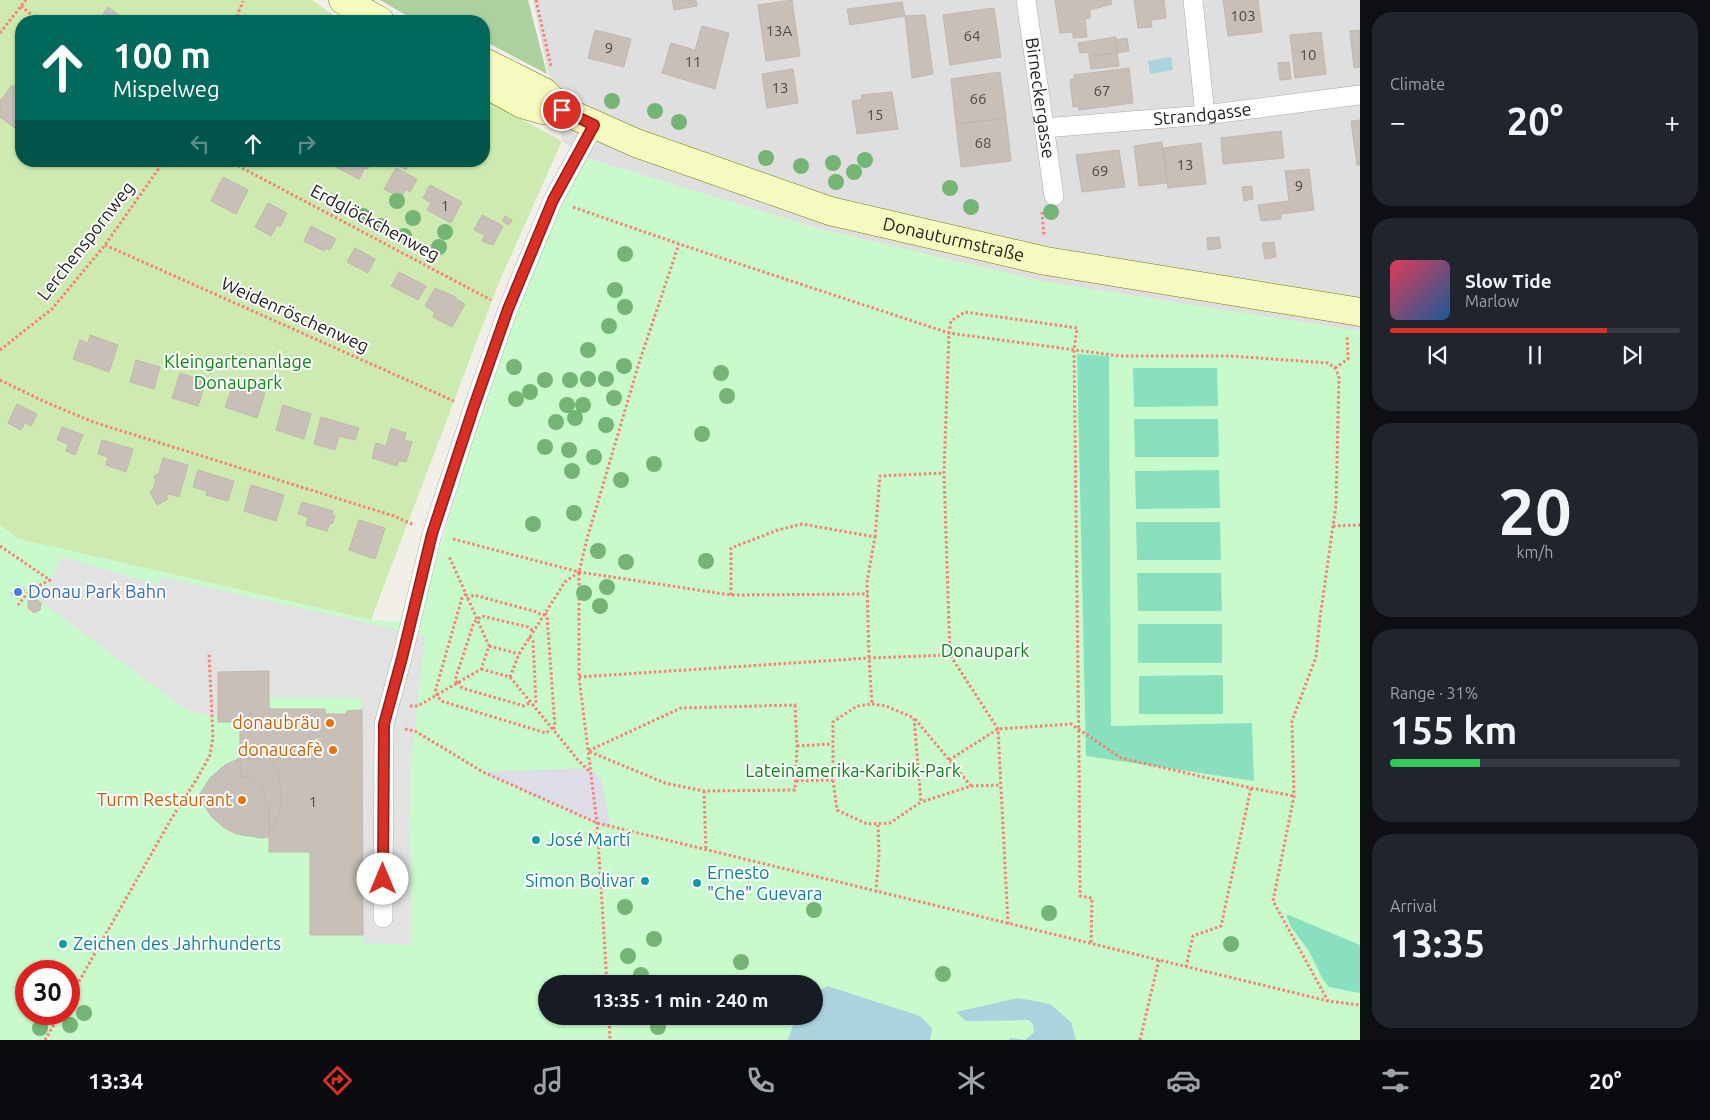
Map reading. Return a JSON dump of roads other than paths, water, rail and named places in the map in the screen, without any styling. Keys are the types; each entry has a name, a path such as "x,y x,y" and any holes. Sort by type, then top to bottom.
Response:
{"main road":[{"path":"343,0 369,15"},
{"name":"Donauturmstraße","path":"490,65 544,92 562,110 636,144 830,210 1046,261 1353,310"},
{"name":"Donauturmstraße","path":"490,86 522,104 543,110 562,110"}],"street":[{"name":"Birneckergasse","path":"1026,0 1054,196"},
{"path":"1193,0 1205,115"},
{"name":"Strandgasse","path":"1044,128 1205,115 1360,95"},
{"path":"383,918 384,724 432,534 508,309 553,200 594,125"}],"water":[{"path":"1171,57 1173,70 1150,74 1148,61"},
{"path":"827,986 920,1016 932,1028 930,1040 788,1040 793,1025 823,1025 823,988"},
{"path":"1018,998 1050,1004 1071,1022 1076,1040 1025,1040 1034,1032 1033,1024 1029,1020 966,1021 956,1012"},
{"path":"1010,1038 1025,1040 1009,1040"}],"place":[{"name":"Donau Park Bahn","path":"18,592"},
{"name":"donaubräu","path":"330,723"},
{"name":"donaucafè","path":"333,750"},
{"name":"Turm Restaurant","path":"242,800"},
{"name":"José Martí","path":"536,840"},
{"name":"Simon Bolivar","path":"645,881"},
{"name":"Ernesto \"Che\" Guevara","path":"697,883"},
{"name":"Zeichen des Jahrhunderts","path":"63,944"}],"park label":[{"name":"Kleingartenanlage Donaupark","path":"238,372"},
{"name":"Donaupark","path":"985,651"},
{"name":"Lateinamerika-Karibik-Park","path":"853,771"}]}
